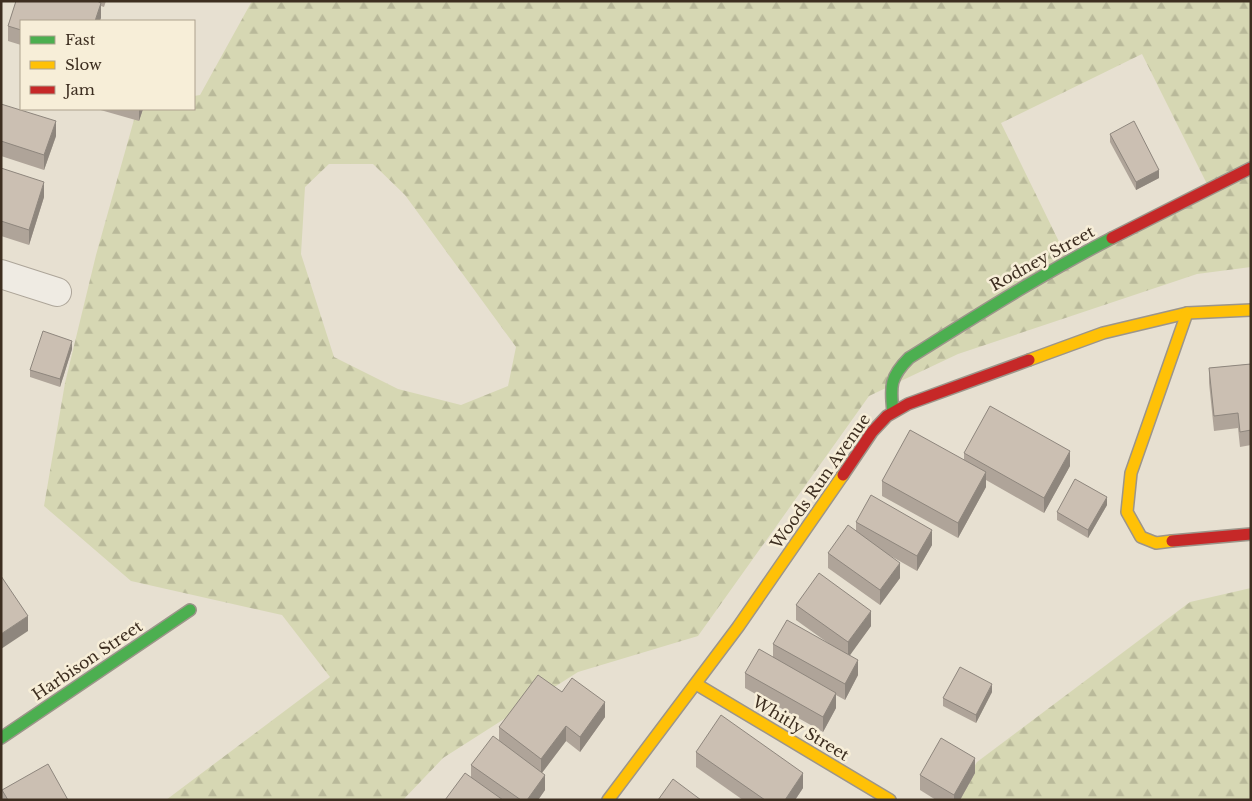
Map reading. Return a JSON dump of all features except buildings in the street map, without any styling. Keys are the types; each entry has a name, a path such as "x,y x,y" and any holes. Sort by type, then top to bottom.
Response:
{"street":[{"name":"Rodney Street","path":"892,412 892,380 895,371 909,358 1016,290 1069,260 1251,168"},
{"path":"1,274 57,292"},
{"name":"Woods Run Avenue","path":"608,800 738,627 872,432 892,412 1102,333 1187,313 1251,310"},
{"path":"1187,313 1131,473 1127,512 1141,537 1156,543 1251,534"},
{"name":"Harbison Street","path":"1,738 190,610"},
{"name":"Whitly Street","path":"696,684 890,800"}],"green space":[{"path":"252,1 1251,1 1251,267 1197,274 958,354 869,396 698,636 578,672 443,758 403,800 166,800 330,677 282,615 131,581 44,506 65,383 96,255 137,110 195,110 195,96 200,95","holes":["1142,54 1209,188 1068,260 1001,123","329,164 373,164 405,195 516,347 508,386 461,405 398,389 334,357 301,254 305,187"]},
{"path":"1251,588 1251,800 954,800 977,762 1190,602"}],"traffic: fast":[{"path":"893,412 893,382 898,371 909,358 984,311 1112,238"},
{"path":"1,738 190,610"}],"traffic: slow":[{"path":"1029,360 1103,333 1187,313 1251,310"},
{"path":"1172,541 1156,543 1141,537 1127,512 1131,473 1187,313"},
{"path":"608,800 738,627 843,475"},
{"path":"696,684 890,800"}],"traffic: jam":[{"path":"1112,238 1251,168"},
{"path":"843,475 872,432 887,416 908,404 1029,360"},
{"path":"1172,541 1251,534"}]}
